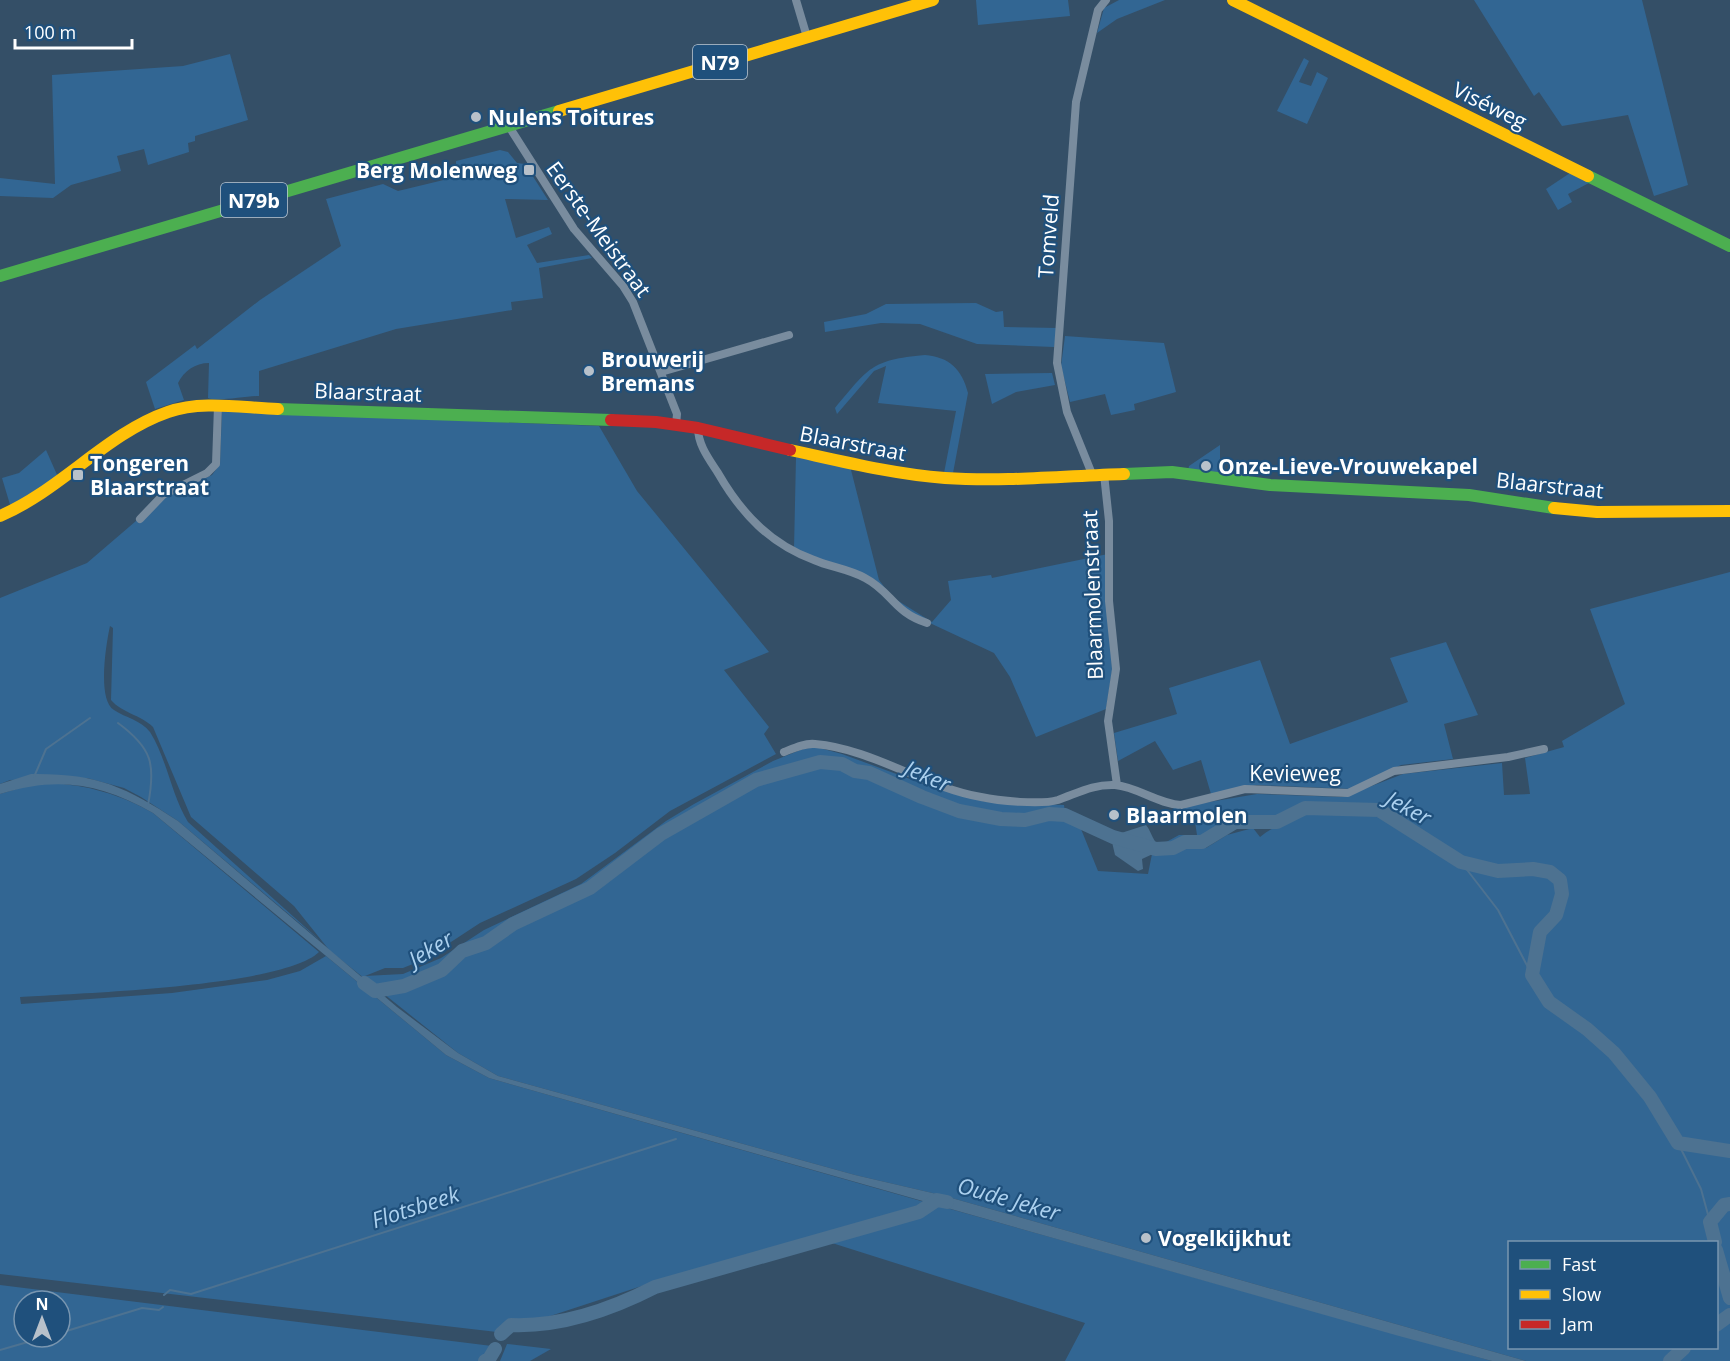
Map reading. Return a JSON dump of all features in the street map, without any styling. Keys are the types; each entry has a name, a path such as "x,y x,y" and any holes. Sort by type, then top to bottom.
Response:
{"street":[{"path":"796,0 807,37"},
{"name":"N79","path":"508,124 933,0"},
{"name":"Tomveld","path":"1098,474 1067,412 1057,363 1076,102 1098,10 1106,0"},
{"name":"Viséweg","path":"1233,0 1730,246"},
{"name":"N79b","path":"0,276 508,124"},
{"name":"Eerste-Meistraat","path":"508,124 574,229 623,286 633,302 677,414 676,425"},
{"path":"661,372 718,353 789,335"},
{"path":"140,519 163,495 207,473 216,464 218,406"},
{"name":"Blaarstraat","path":"0,516 28,503 89,459 165,412 178,407 218,406 676,425 698,428 749,442 945,478 994,480 1172,472 1270,485 1457,494 1597,512 1730,511"},
{"path":"698,428 701,446 726,488 744,513 766,534 799,554 864,577 903,613 927,623"},
{"name":"Blaarmolenstraat","path":"1098,474 1108,521 1109,601 1116,669 1108,722 1118,785"},
{"path":"784,752 814,744 880,762 928,782 980,797 1046,801 1057,800 1087,787 1118,785"},
{"name":"Kevieweg","path":"1118,785 1170,805 1180,805 1245,789 1348,793 1394,771 1508,757 1544,749"}],"shaded area":[{"path":"976,0 1068,0 1070,16 978,25"},
{"path":"1119,0 1165,0 1117,19 1097,33 1104,8"},
{"path":"1474,0 1642,0 1688,185 1654,196 1628,115 1562,126 1539,92 1534,96"},
{"path":"230,54 248,120 195,136 195,141 188,143 189,152 148,165 144,149 117,156 121,171 71,185 53,198 0,196 0,178 55,184 52,75 183,66"},
{"path":"1304,58 1309,61 1299,82 1311,86 1317,72 1328,78 1307,124 1277,111"},
{"path":"500,150 508,152 517,163 525,164 548,200 505,199 516,238 549,227 552,234 527,245 537,263 589,255 592,258 539,268 543,298 511,302 512,310 396,329 259,371 259,396 208,398 209,363 199,364 187,371 178,383 184,400 155,409 146,382 195,345 197,349 260,300 341,246 326,199 383,184 398,191 456,177 456,161"},
{"path":"1570,173 1589,183 1568,194 1572,202 1558,210 1546,189"},
{"path":"976,303 996,312 1003,311 1004,327 1058,328 1054,347 977,344 920,324 881,323 825,332 824,322 866,314 886,304"},
{"path":"1065,336 1164,343 1176,392 1134,404 1135,410 1111,415 1105,394 1070,402 1061,366"},
{"path":"925,355 941,358 953,366 962,377 968,393 953,473 944,473 956,411 878,403 886,366 874,371 837,414 835,408 872,368 893,360"},
{"path":"1052,373 1055,385 1016,392 992,404 985,374"},
{"path":"222,411 599,426 637,491 769,652 724,670 769,727 764,734 776,754 670,811 576,879 480,923 425,959 403,968 385,968 365,976 403,974 441,958 484,930 581,884 666,821 694,804 773,761 803,749 816,747 842,754 921,783 986,802 1064,805 1066,820 1081,829 1098,871 1148,874 1152,854 1161,852 1162,847 1159,846 1179,835 1197,835 1195,822 1173,808 1257,794 1343,797 1403,774 1502,763 1504,795 1530,794 1525,758 1564,747 1562,741 1625,704 1590,609 1730,572 1730,1361 1526,1361 941,1195 855,1175 498,1076 458,1053 330,951 294,906 191,817 153,727 111,700 113,628 110,626 104,671 104,684 109,704 114,710 138,722 150,732 188,822 324,944 178,821 124,788 87,778 10,780 0,784 0,598 87,563 164,497 212,475 220,464","holes":["1301,806 1306,811 1260,837 1253,828 1227,835 1206,848 1200,837 1215,827 1228,832 1247,825 1258,817 1282,816"]},
{"path":"1220,445 1220,474 1188,471 1189,466"},
{"path":"46,450 58,477 11,508 2,478 19,473"},
{"path":"796,457 850,466 879,580 892,597 932,622 951,600 948,581 991,575 992,578 1108,554 1112,671 1106,709 1036,737 1010,677 994,653 902,610 875,582 794,549"},
{"path":"1446,642 1478,715 1444,724 1453,759 1401,765 1352,789 1257,785 1211,794 1201,760 1173,770 1155,741 1118,761 1114,733 1177,714 1169,688 1260,660 1290,744 1408,702 1390,658"},
{"path":"31,774 74,776 109,784 142,799 178,821 397,1007 458,1053 498,1076 855,1175 941,1195 1526,1361 1492,1361 1399,1336 489,1078 446,1055 153,813 115,795 78,786 41,785 0,794 0,784"},
{"path":"49,783 103,792 153,813 319,952 298,964 224,981 20,997 21,1004 172,993 267,980 300,971 326,956 446,1055 489,1078 928,1203 903,1215 843,1228 827,1235 657,1281 538,1320 503,1324 497,1332 0,1274 0,794 33,784"},
{"path":"1069,813 1113,832 1110,841 1066,819"},
{"path":"1146,825 1155,841 1162,847 1161,852 1142,859 1143,869 1138,871 1115,855 1112,842 1115,835"},
{"path":"936,1205 1492,1361 1065,1361 1085,1323 832,1243 922,1217"},
{"path":"0,1285 32,1289 12,1289 12,1349 72,1349 72,1294 492,1346 490,1354 481,1361 0,1361"},
{"path":"507,1344 551,1349 530,1361 500,1361"}],"waterway":[{"path":"34,777 46,749 90,718"},
{"path":"118,723 138,741 149,758 151,778 148,805"},
{"name":"Jeker","path":"364,983 375,991 404,986 442,970 462,951 486,943 513,924 590,888 661,834 756,780 820,762 842,764 855,771 869,773 959,811 1001,819 1025,820 1049,814 1065,815 1113,837 1156,849 1173,848 1185,842 1202,842 1235,822 1277,822 1305,808 1379,810 1461,862 1498,871 1533,869 1550,872 1560,880 1562,894 1556,915 1540,932 1532,975 1549,1002 1587,1029 1614,1053 1650,1097 1678,1143 1730,1151"},
{"path":"1461,862 1498,910 1532,975"},
{"name":"Flotsbeek","path":"164,1295 170,1290 191,1294 676,1139"},
{"path":"1678,1143 1701,1189 1710,1222"},
{"name":"Oude Jeker","path":"501,1334 511,1325 548,1323 585,1315 655,1287 919,1212 937,1200 947,1202"},
{"name":"Jeker","path":"1715,1241 1710,1222 1724,1205 1730,1204"},
{"name":"Jeker","path":"1718,1257 1730,1298"},
{"name":"Flotsbeek","path":"72,1329 142,1308 159,1310 163,1307"},
{"name":"Jeker","path":"1718,1324 1730,1315"},
{"name":"Flotsbeek","path":"0,1350 12,1347"},
{"name":"Oude Jeker","path":"485,1361 495,1349"},
{"name":"Jeker","path":"1670,1361 1683,1349"}],"traffic: fast":[{"path":"0,276 559,111"},
{"path":"1588,176 1730,246"},
{"path":"278,409 611,420"},
{"path":"1124,474 1172,472 1270,485 1469,495 1554,508"}],"traffic: slow":[{"path":"559,111 933,0"},
{"path":"1233,0 1588,176"},
{"path":"0,516 43,492 125,433 168,412 195,406 278,409"},
{"path":"790,450 848,463 945,478 1012,479 1124,474"},
{"path":"1554,508 1597,512 1730,511"}],"traffic: jam":[{"path":"611,420 656,422 698,428 790,450"}],"place":[{"name":"Nulens Toitures","path":"476,117"},
{"name":"Berg Molenweg","path":"529,170"},
{"name":"Brouwerij Bremans","path":"589,371"},
{"name":"Onze-Lieve-Vrouwekapel","path":"1206,466"},
{"name":"Tongeren Blaarstraat","path":"78,475"},
{"name":"Blaarmolen","path":"1114,815"},
{"name":"Vogelkijkhut","path":"1146,1238"}]}
